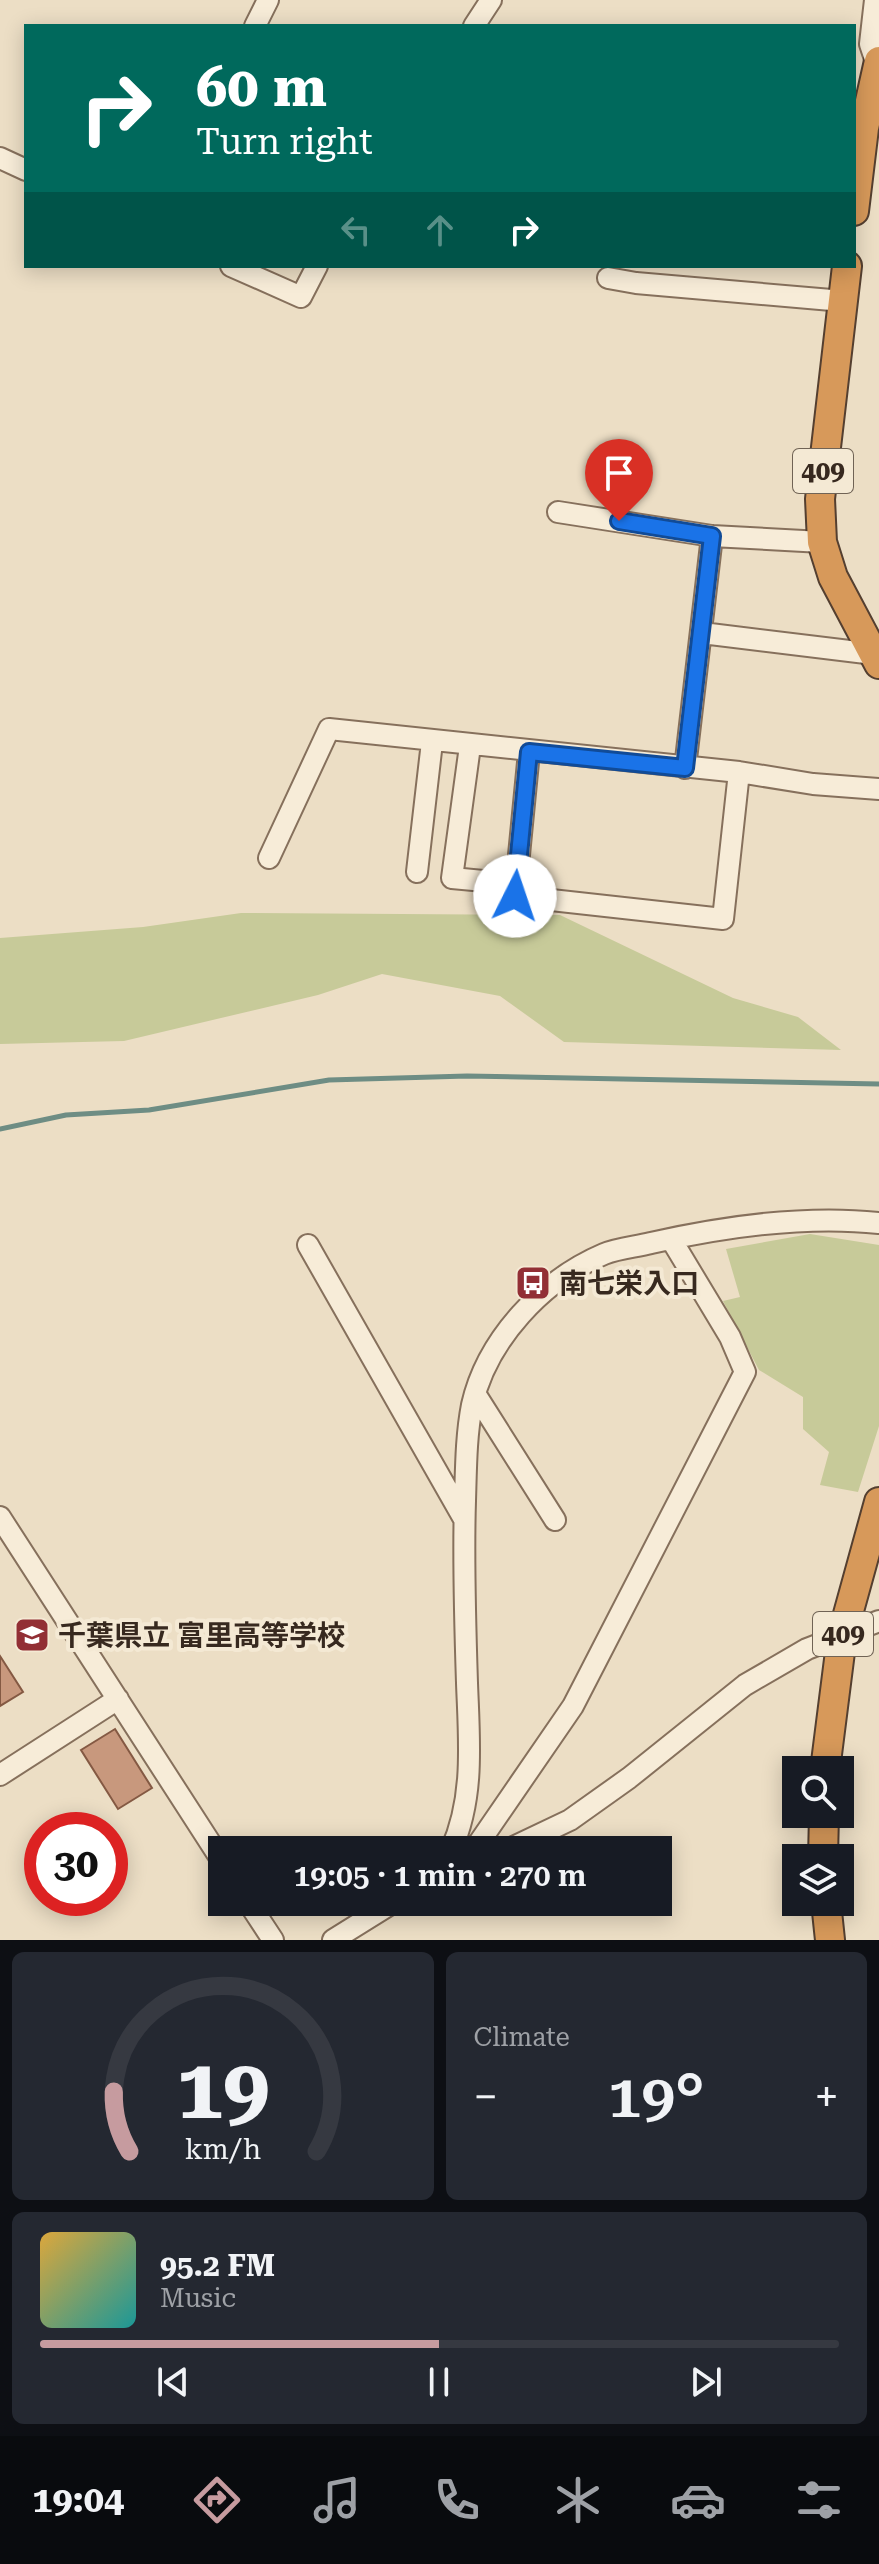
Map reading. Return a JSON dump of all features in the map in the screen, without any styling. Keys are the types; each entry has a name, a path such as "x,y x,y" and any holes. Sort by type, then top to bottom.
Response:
{"highway":[{"path":"856,194 864,128 878,63"},
{"name":"409","path":"847,268 820,499 822,542 833,577 876,659"},
{"name":"409","path":"827,1756 842,1636 879,1502"},
{"path":"827,1916 830,1940"}],"street":[{"path":"256,24 268,0"},
{"path":"475,24 491,0"},
{"path":"875,0 870,44 878,63"},
{"path":"0,158 24,169"},
{"path":"236,268 301,297 316,268"},
{"path":"608,278 843,301"},
{"path":"558,512 712,536 822,542"},
{"path":"685,768 712,536"},
{"path":"702,633 876,659"},
{"path":"269,858 329,729 879,789"},
{"path":"417,872 432,742"},
{"path":"470,746 452,878 516,884"},
{"path":"529,752 515,896 723,919 739,772"},
{"path":"455,1836 467,1796 470,1755 463,1568 467,1443 476,1395 490,1360 510,1329 537,1297 568,1273 606,1253 671,1239 827,1219 879,1223"},
{"path":"484,1836 573,1706 745,1372 730,1337 671,1239"},
{"path":"308,1245 464,1519"},
{"path":"476,1395 555,1520"},
{"path":"0,1517 208,1839"},
{"path":"536,1836 570,1820 629,1778 745,1685 807,1649 879,1621"},
{"path":"0,1775 118,1699"},
{"path":"257,1916 273,1940"},
{"path":"344,1937 374,1916"}],"green space":[{"path":"241,913 560,915 733,998 798,1017 841,1050 564,1042 500,996 382,974 318,995 124,1041 0,1044 0,938 143,927"},
{"path":"810,1234 879,1245 879,1426 858,1492 820,1485 829,1452 803,1429 803,1397 759,1370 723,1301 740,1297 726,1249"}],"building":[{"path":"0,1656 23,1692 0,1706"},
{"path":"115,1729 152,1788 118,1809 81,1750"}],"waterway":[{"path":"0,1129 66,1115 149,1110 329,1080 467,1076 879,1084"}],"place":[{"name":"南七栄入口","path":"533,1283"},
{"name":"千葉県立 富里高等学校","path":"32,1635"}],"route":[{"path":"515,896 529,752 685,768 712,536 619,521"}]}
